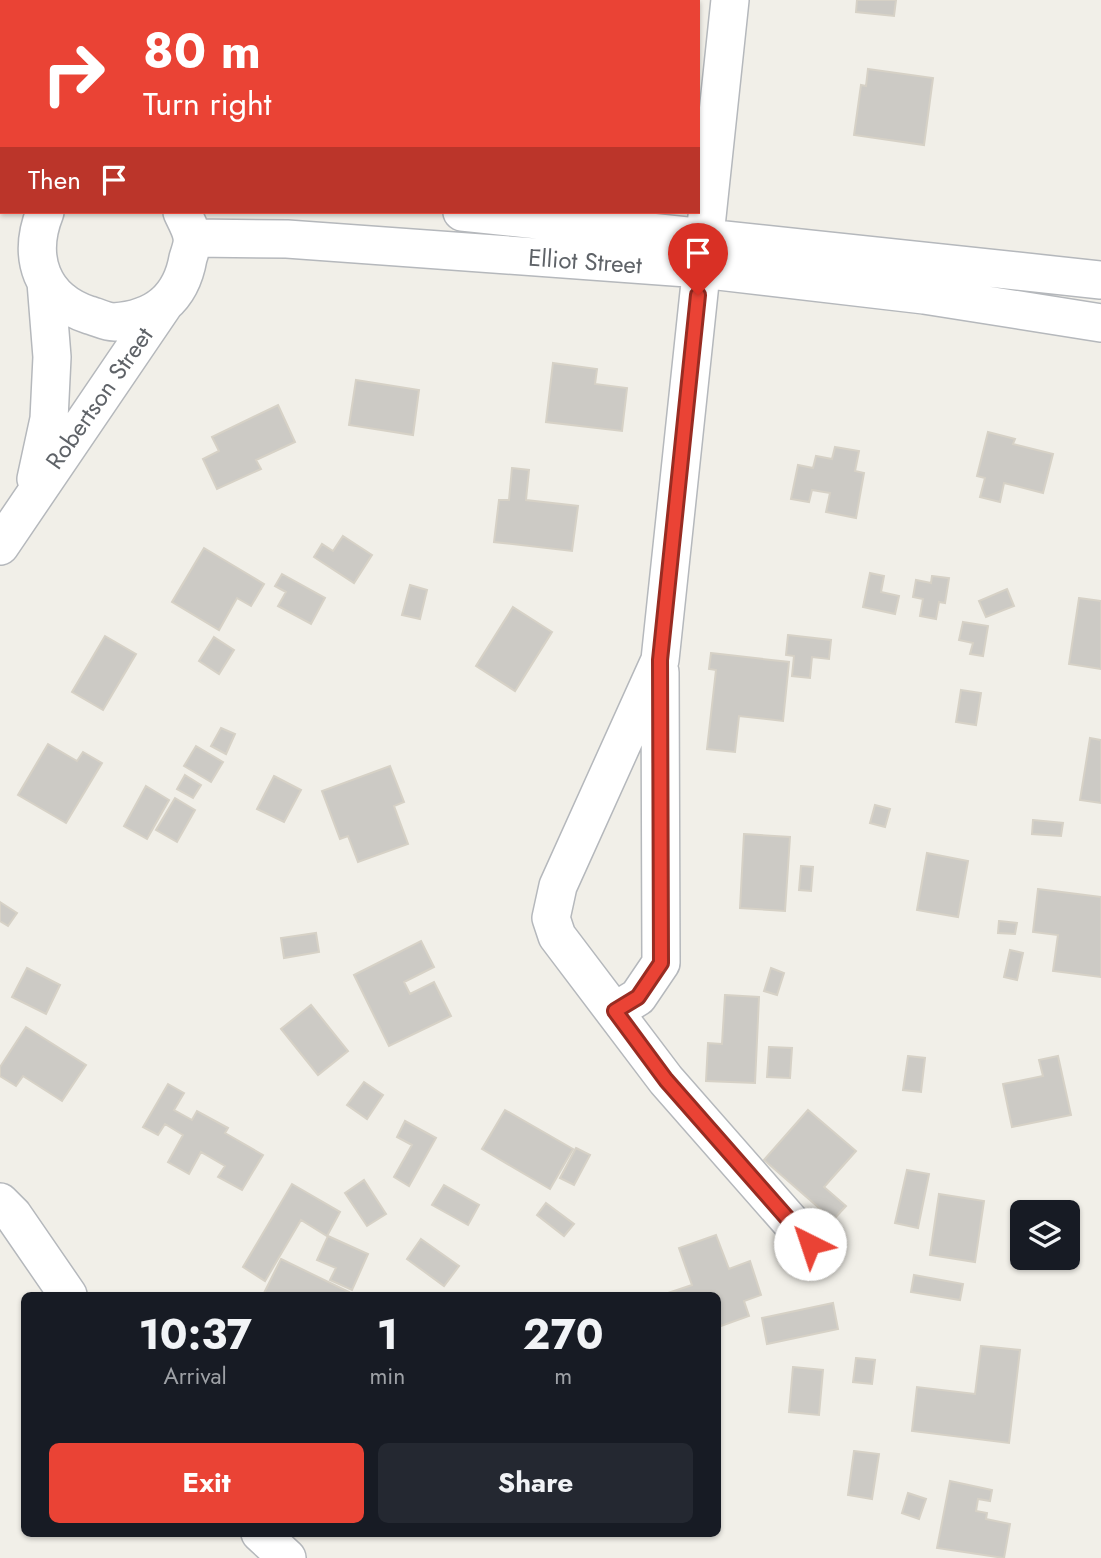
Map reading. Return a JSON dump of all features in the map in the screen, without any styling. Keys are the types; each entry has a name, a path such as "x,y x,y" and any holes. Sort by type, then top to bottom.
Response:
{"street":[{"path":"615,1011 638,997 661,963 660,660 730,0"},
{"name":"Elliot Street","path":"474,214 924,295 1101,323"},
{"path":"35,219 36,256 46,282 70,308 112,322 146,315 165,303"},
{"name":"Elliot Street","path":"187,225 287,239 702,253 1101,280"},
{"name":"Robertson Street","path":"0,546 165,303 184,282 187,225"},
{"name":"Robertson Street","path":"33,494 48,419 52,357 46,282"},
{"path":"660,660 611,764 554,901 551,918 557,936 666,1080 810,1244"},
{"path":"0,1202 13,1215 66,1292"},
{"path":"264,1537 287,1558"}],"building":[{"path":"857,0 896,0 894,16 856,12"},
{"path":"868,69 933,78 924,145 854,135 861,85 866,86"},
{"path":"553,363 597,369 595,384 627,388 622,431 546,422"},
{"path":"356,380 419,390 413,435 349,425"},
{"path":"278,405 295,442 256,460 261,469 217,489 203,459 219,451 212,437"},
{"path":"988,432 1015,439 1013,444 1053,454 1043,493 1004,483 1000,502 980,497 985,478 977,476"},
{"path":"835,447 859,451 855,471 864,473 856,518 826,512 830,493 812,490 809,502 791,499 798,465 813,468 816,456 832,459"},
{"path":"512,468 529,470 526,500 578,506 572,551 494,542 499,500 509,500"},
{"path":"343,536 372,555 354,583 314,557 322,544 333,551"},
{"path":"204,548 264,584 251,606 237,598 219,630 172,602"},
{"path":"870,573 884,576 881,592 899,596 895,614 863,607"},
{"path":"282,574 325,598 311,624 278,606 286,592 275,586"},
{"path":"932,576 949,578 945,603 939,602 936,619 920,616 923,599 913,597 916,580 931,583"},
{"path":"410,585 427,590 420,619 402,615"},
{"path":"1007,589 1014,606 986,617 979,601"},
{"path":"1079,598 1101,601 1101,669 1069,664"},
{"path":"513,607 552,632 515,691 476,666"},
{"path":"963,622 988,626 983,656 970,654 973,643 959,640"},
{"path":"788,635 831,640 829,659 812,657 810,678 792,676 794,656 786,655"},
{"path":"105,636 136,654 103,710 72,692"},
{"path":"214,637 234,650 219,674 199,661"},
{"path":"711,653 789,662 783,721 739,716 735,752 707,749 716,670 709,669"},
{"path":"961,690 981,693 976,725 956,722"},
{"path":"221,728 235,734 226,754 211,746"},
{"path":"1090,738 1101,740 1101,803 1080,800"},
{"path":"48,744 77,761 83,752 102,763 66,823 18,795"},
{"path":"196,746 223,762 211,782 184,766"},
{"path":"390,766 404,802 394,806 408,844 358,862 348,836 340,839 322,791"},
{"path":"185,775 201,785 193,798 177,789"},
{"path":"274,776 301,790 284,822 257,809"},
{"path":"146,786 169,800 147,839 124,826"},
{"path":"175,798 195,810 177,842 156,830"},
{"path":"875,805 890,809 885,827 870,823"},
{"path":"1033,820 1063,823 1061,836 1032,834"},
{"path":"744,834 790,837 785,911 740,908"},
{"path":"927,853 968,861 958,917 917,910"},
{"path":"801,866 813,867 811,891 799,890"},
{"path":"1038,889 1101,897 1101,977 1053,971 1058,935 1033,932"},
{"path":"0,902 17,913 8,926 0,921"},
{"path":"999,921 1017,923 1015,934 998,933"},
{"path":"316,933 319,952 284,958 281,938"},
{"path":"421,941 434,967 404,982 410,994 434,982 451,1016 389,1046 354,975"},
{"path":"1010,950 1023,953 1017,980 1004,977"},
{"path":"27,968 60,985 46,1014 12,997"},
{"path":"771,968 784,973 777,995 764,991"},
{"path":"725,995 759,997 755,1083 706,1081 708,1043 722,1044"},
{"path":"311,1005 348,1051 318,1075 281,1029"},
{"path":"26,1027 86,1065 62,1101 23,1076 16,1086 0,1076 0,1067"},
{"path":"769,1047 792,1048 790,1078 767,1077"},
{"path":"908,1056 925,1058 921,1092 903,1090"},
{"path":"1058,1056 1071,1115 1012,1127 1003,1084 1043,1076 1039,1060"},
{"path":"364,1082 383,1095 367,1119 347,1105"},
{"path":"168,1084 184,1093 174,1110 192,1120 197,1111 228,1128 225,1133 263,1155 242,1190 218,1177 225,1166 201,1152 189,1174 168,1162 183,1135 165,1124 158,1135 143,1127"},
{"path":"505,1110 573,1149 550,1189 482,1149"},
{"path":"808,1110 856,1151 824,1187 846,1206 833,1220 764,1160"},
{"path":"405,1121 436,1138 409,1186 394,1177 412,1145 397,1137"},
{"path":"576,1148 590,1155 574,1185 560,1178"},
{"path":"907,1170 929,1174 918,1228 895,1223"},
{"path":"364,1180 386,1214 367,1226 345,1193"},
{"path":"292,1184 340,1212 327,1236 301,1220 265,1281 243,1267"},
{"path":"444,1185 479,1205 468,1225 432,1205"},
{"path":"939,1194 984,1201 975,1262 930,1255"},
{"path":"546,1203 574,1224 564,1236 537,1215"},
{"path":"716,1235 729,1269 750,1261 761,1295 744,1301 749,1316 721,1326 721,1292 671,1292 692,1285 679,1248"},
{"path":"328,1236 368,1254 352,1290 330,1280 336,1268 317,1260"},
{"path":"421,1239 459,1266 444,1286 407,1259"},
{"path":"281,1259 349,1292 264,1292"},
{"path":"914,1275 963,1284 960,1300 911,1292"},
{"path":"833,1303 838,1329 767,1344 762,1318"},
{"path":"981,1346 1020,1350 1009,1443 912,1431 917,1387 975,1394"},
{"path":"856,1358 875,1360 872,1384 853,1382"},
{"path":"793,1367 823,1370 819,1415 789,1412"},
{"path":"854,1451 879,1454 872,1499 848,1495"},
{"path":"950,1481 992,1490 990,1501 978,1499 976,1511 987,1513 986,1519 1010,1524 1004,1558 937,1548"},
{"path":"908,1493 926,1499 919,1519 902,1513"}],"route":[{"path":"698,295 660,660 661,963 638,997 615,1011 666,1080 810,1244"}]}
